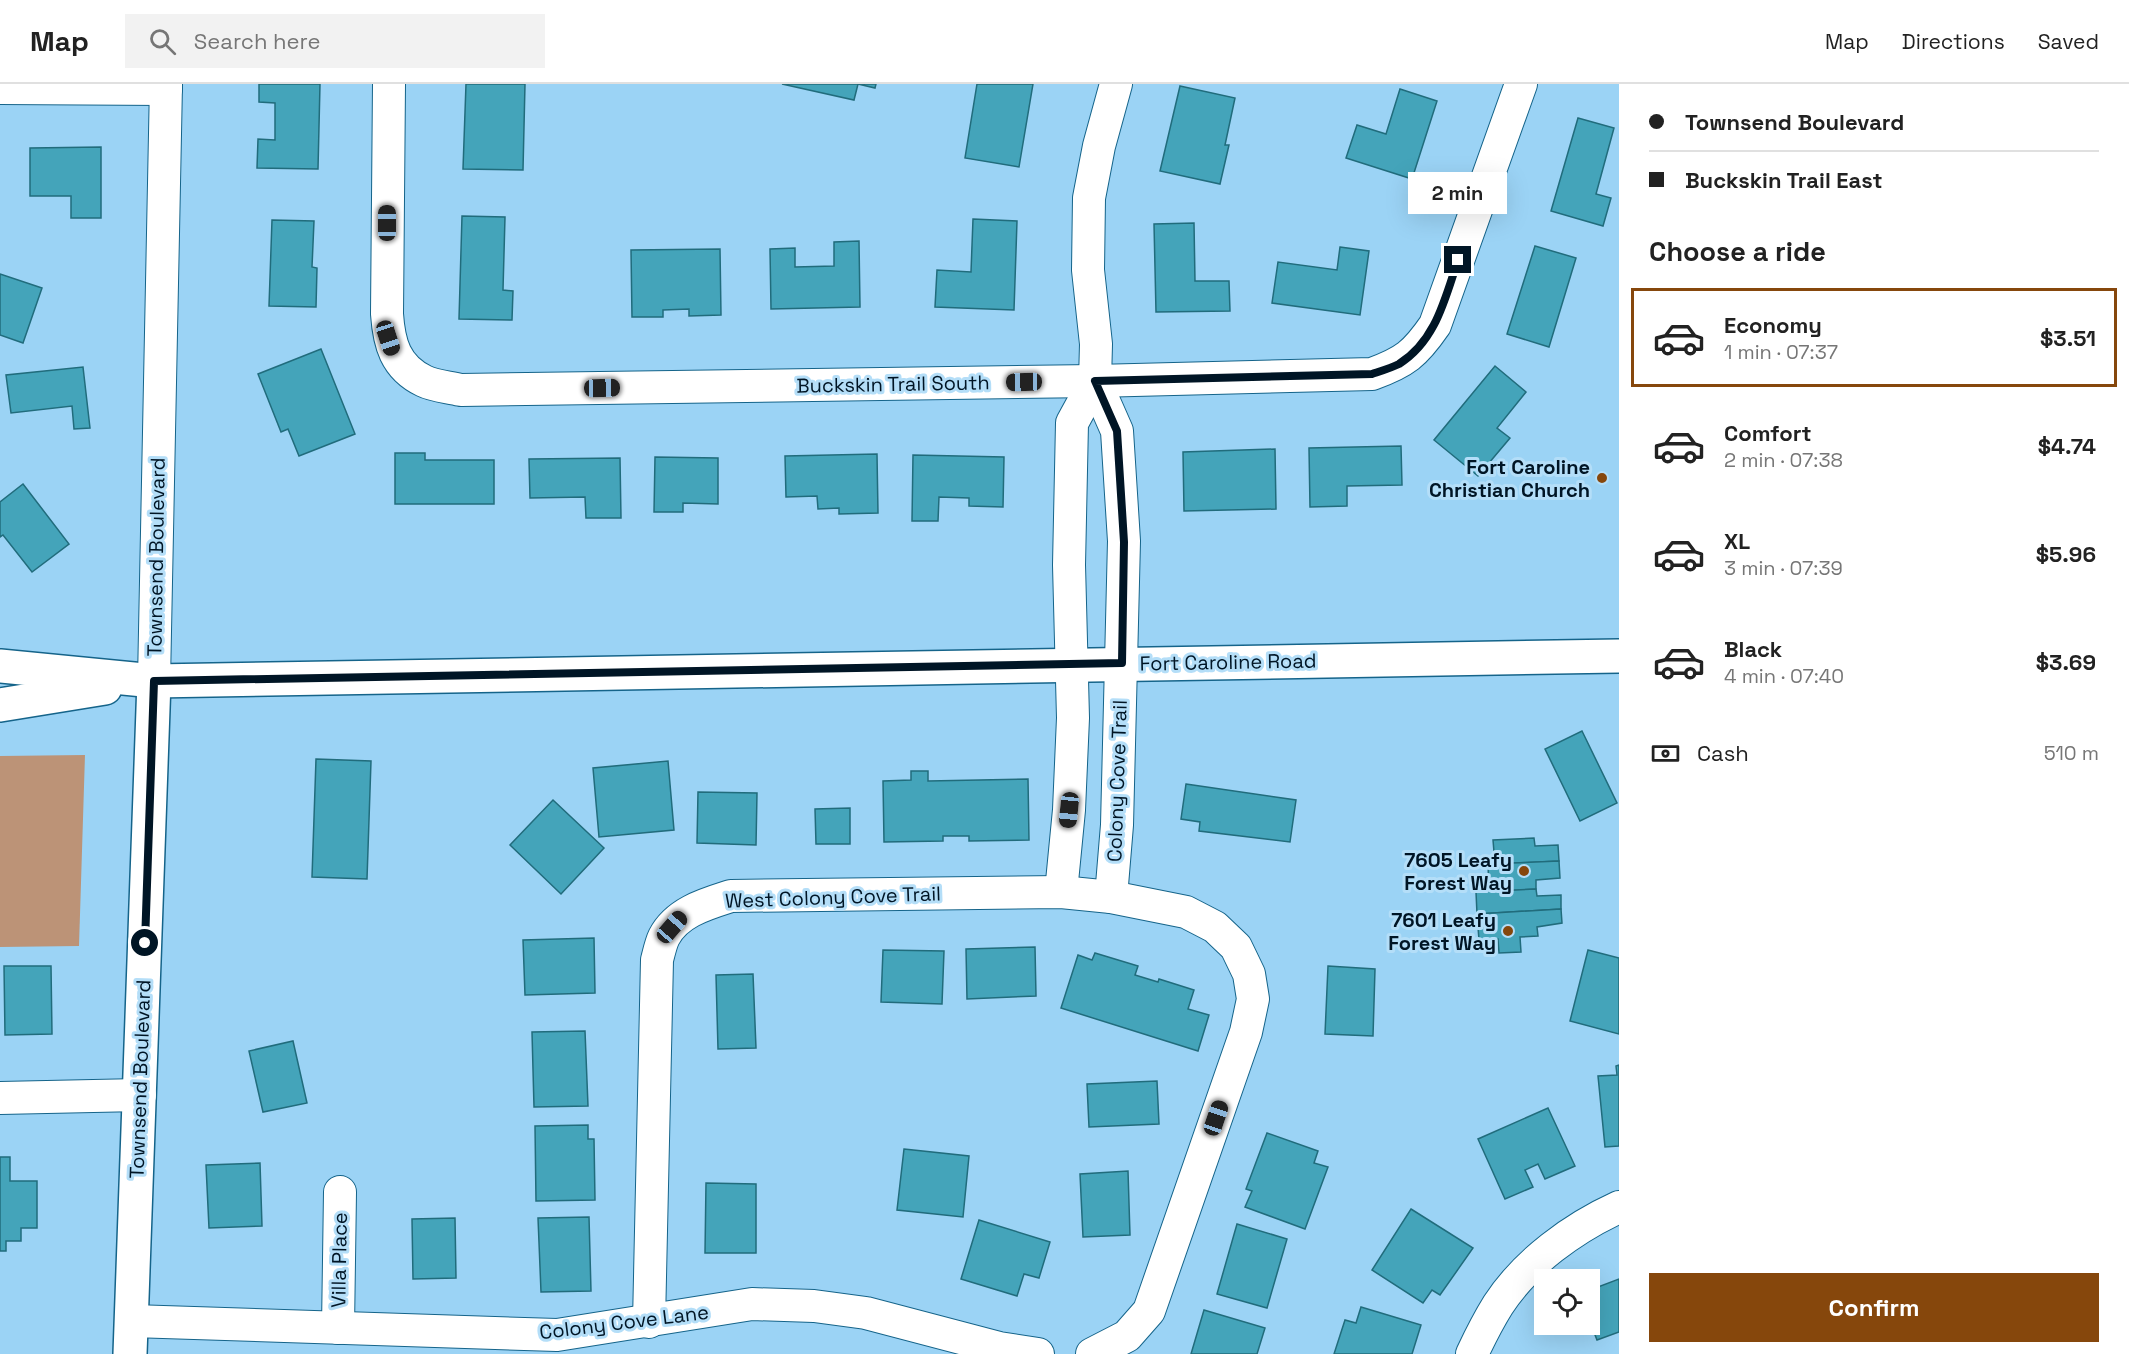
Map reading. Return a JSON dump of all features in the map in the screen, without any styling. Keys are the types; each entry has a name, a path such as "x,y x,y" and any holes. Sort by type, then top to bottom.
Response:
{"street":[{"name":"Buckskin Trail South","path":"389,84 388,338 393,351 413,373 424,381 461,390 1095,381 1372,374 1396,365 1408,357 1420,346 1435,326 1521,84"},
{"name":"Colony Cove Trail","path":"1112,897 1117,825 1124,542 1117,431 1095,381 1096,344 1088,270 1089,198 1099,146 1116,84"},
{"path":"0,88 166,87"},
{"name":"Townsend Boulevard","path":"130,1354 154,681 166,87"},
{"name":"Colony Cove Trail","path":"1061,892 1069,810 1073,718 1069,565 1071,423 1095,381"},
{"name":"Fort Caroline Road","path":"0,666 154,681 1619,656"},
{"name":"Fort Caroline Road","path":"0,705 154,681"},
{"name":"West Colony Cove Trail","path":"649,1322 657,960 664,936 681,917 701,905 731,896 1061,892 1112,897"},
{"path":"1092,1354 1127,1336 1149,1311 1246,1032 1253,999 1249,974 1236,947 1215,927 1186,912 1112,897"},
{"path":"0,1098 140,1095"},
{"name":"Villa Place","path":"338,1328 340,1192"},
{"path":"1472,1354 1499,1303 1529,1269 1560,1242 1599,1216 1619,1207"},
{"name":"Colony Cove Lane","path":"132,1321 557,1335 752,1304 814,1306 866,1313 999,1348 1038,1354"}],"shaded area":[{"path":"85,755 79,946 0,947 0,756"}],"building":[{"path":"259,84 320,84 318,169 257,168 258,139 275,140 275,103 259,102"},
{"path":"466,84 525,84 523,170 463,169"},
{"path":"782,84 858,84 854,100"},
{"path":"858,84 876,84 875,88"},
{"path":"977,84 1033,84 1019,167 965,158"},
{"path":"1180,86 1235,98 1225,145 1229,145 1220,184 1160,171"},
{"path":"1400,89 1437,101 1412,179 1346,158 1357,125 1386,134"},
{"path":"1578,118 1614,128 1596,194 1611,198 1603,226 1551,211"},
{"path":"101,147 101,218 71,218 71,196 30,196 30,148"},
{"path":"462,216 505,217 503,290 513,291 512,320 459,319"},
{"path":"973,219 1017,221 1014,310 935,307 937,270 971,272"},
{"path":"272,220 314,221 312,267 317,268 316,307 269,306"},
{"path":"1194,223 1195,281 1229,281 1230,311 1156,312 1154,224"},
{"path":"859,241 860,307 771,309 770,249 795,248 795,267 834,266 834,242"},
{"path":"1535,246 1576,258 1549,347 1507,334"},
{"path":"1340,247 1369,251 1360,315 1272,303 1278,262 1337,270"},
{"path":"720,249 721,315 689,316 689,309 663,310 663,317 632,317 631,250"},
{"path":"0,274 42,288 23,343 0,335"},
{"path":"321,349 355,434 299,456 288,429 281,432 258,374"},
{"path":"1495,366 1526,392 1497,428 1510,438 1478,476 1434,440"},
{"path":"83,367 90,428 74,429 72,406 11,413 6,375"},
{"path":"1401,446 1402,485 1347,486 1347,506 1310,507 1309,448"},
{"path":"1275,449 1276,509 1184,511 1183,452"},
{"path":"395,453 425,453 425,460 494,460 494,504 395,504"},
{"path":"877,454 878,513 839,514 839,508 818,509 817,496 786,497 785,456"},
{"path":"913,455 1004,457 1003,507 969,506 969,498 939,497 938,521 912,521"},
{"path":"655,457 718,458 718,504 683,503 683,512 654,512"},
{"path":"620,458 621,518 586,518 585,497 530,498 529,459"},
{"path":"23,484 69,544 32,572 3,535 0,537 0,502"},
{"path":"1582,731 1617,803 1580,821 1545,749"},
{"path":"316,759 371,761 367,879 312,877"},
{"path":"668,761 674,830 599,837 593,768"},
{"path":"911,771 928,771 928,781 1028,779 1029,840 969,841 969,836 943,836 943,841 884,842 883,781 911,780"},
{"path":"1186,784 1296,800 1290,842 1199,831 1200,822 1181,819"},
{"path":"698,792 757,793 756,845 697,843"},
{"path":"553,800 604,848 561,894 510,845"},
{"path":"850,808 850,844 816,844 815,809"},
{"path":"1534,838 1535,846 1558,845 1559,861 1495,864 1493,840"},
{"name":"7605 Leafy Forest Way","path":"1559,861 1560,878 1536,880 1536,889 1489,892 1488,864"},
{"path":"1536,889 1537,896 1561,895 1561,909 1477,914 1476,892"},
{"name":"7601 Leafy Forest Way","path":"1561,909 1562,923 1537,927 1538,936 1520,937 1521,952 1499,953 1498,939 1479,940 1477,914"},
{"path":"594,938 595,993 525,995 523,940"},
{"path":"1035,947 1036,996 967,999 966,949"},
{"path":"883,950 944,951 942,1004 881,1002"},
{"path":"1588,950 1619,958 1619,1034 1570,1021"},
{"path":"1095,953 1138,966 1135,975 1158,982 1159,979 1194,990 1188,1009 1209,1015 1198,1051 1061,1008 1078,955 1092,960"},
{"path":"4,966 51,966 52,1034 5,1035"},
{"path":"1328,966 1375,969 1373,1036 1325,1034"},
{"path":"753,974 756,1048 718,1049 716,975"},
{"path":"585,1031 588,1106 534,1107 532,1032"},
{"path":"293,1041 307,1103 263,1112 249,1051"},
{"path":"1619,1065 1619,1146 1605,1147 1598,1076 1617,1075 1616,1066"},
{"path":"1157,1081 1159,1124 1089,1127 1087,1084"},
{"path":"1548,1108 1575,1166 1545,1179 1538,1164 1525,1170 1533,1187 1505,1199 1478,1139"},
{"path":"588,1125 588,1139 594,1139 595,1200 536,1201 535,1126"},
{"path":"1267,1133 1318,1151 1314,1163 1328,1167 1305,1229 1245,1207 1252,1191 1246,1189"},
{"path":"904,1149 969,1156 963,1217 897,1210"},
{"path":"0,1157 10,1157 10,1181 37,1181 37,1228 21,1228 21,1241 6,1241 6,1251 0,1251"},
{"path":"260,1163 262,1226 209,1228 206,1165"},
{"path":"1128,1171 1130,1235 1083,1237 1080,1174"},
{"path":"706,1183 756,1184 756,1253 705,1253"},
{"path":"1411,1209 1473,1248 1440,1295 1432,1290 1423,1303 1372,1270"},
{"path":"589,1217 591,1291 541,1292 538,1218"},
{"path":"455,1218 456,1278 413,1279 412,1219"},
{"path":"979,1220 1050,1242 1039,1278 1024,1274 1017,1296 961,1279"},
{"path":"1237,1224 1287,1239 1267,1308 1217,1294"},
{"path":"1619,1279 1619,1332 1597,1340 1595,1335 1600,1335 1600,1286"},
{"path":"1361,1307 1421,1325 1412,1354 1334,1354 1345,1320 1356,1323"},
{"path":"1204,1310 1265,1328 1257,1354 1191,1354"}],"place":[{"name":"Fort Caroline Christian Church","path":"1602,478"},
{"name":"7605 Leafy Forest Way","path":"1524,871"},
{"name":"7601 Leafy Forest Way","path":"1508,931"}],"route":[{"path":"145,943 154,681 1122,663 1124,542 1117,431 1095,381 1372,374 1396,365 1420,346 1435,326 1458,260"}]}
